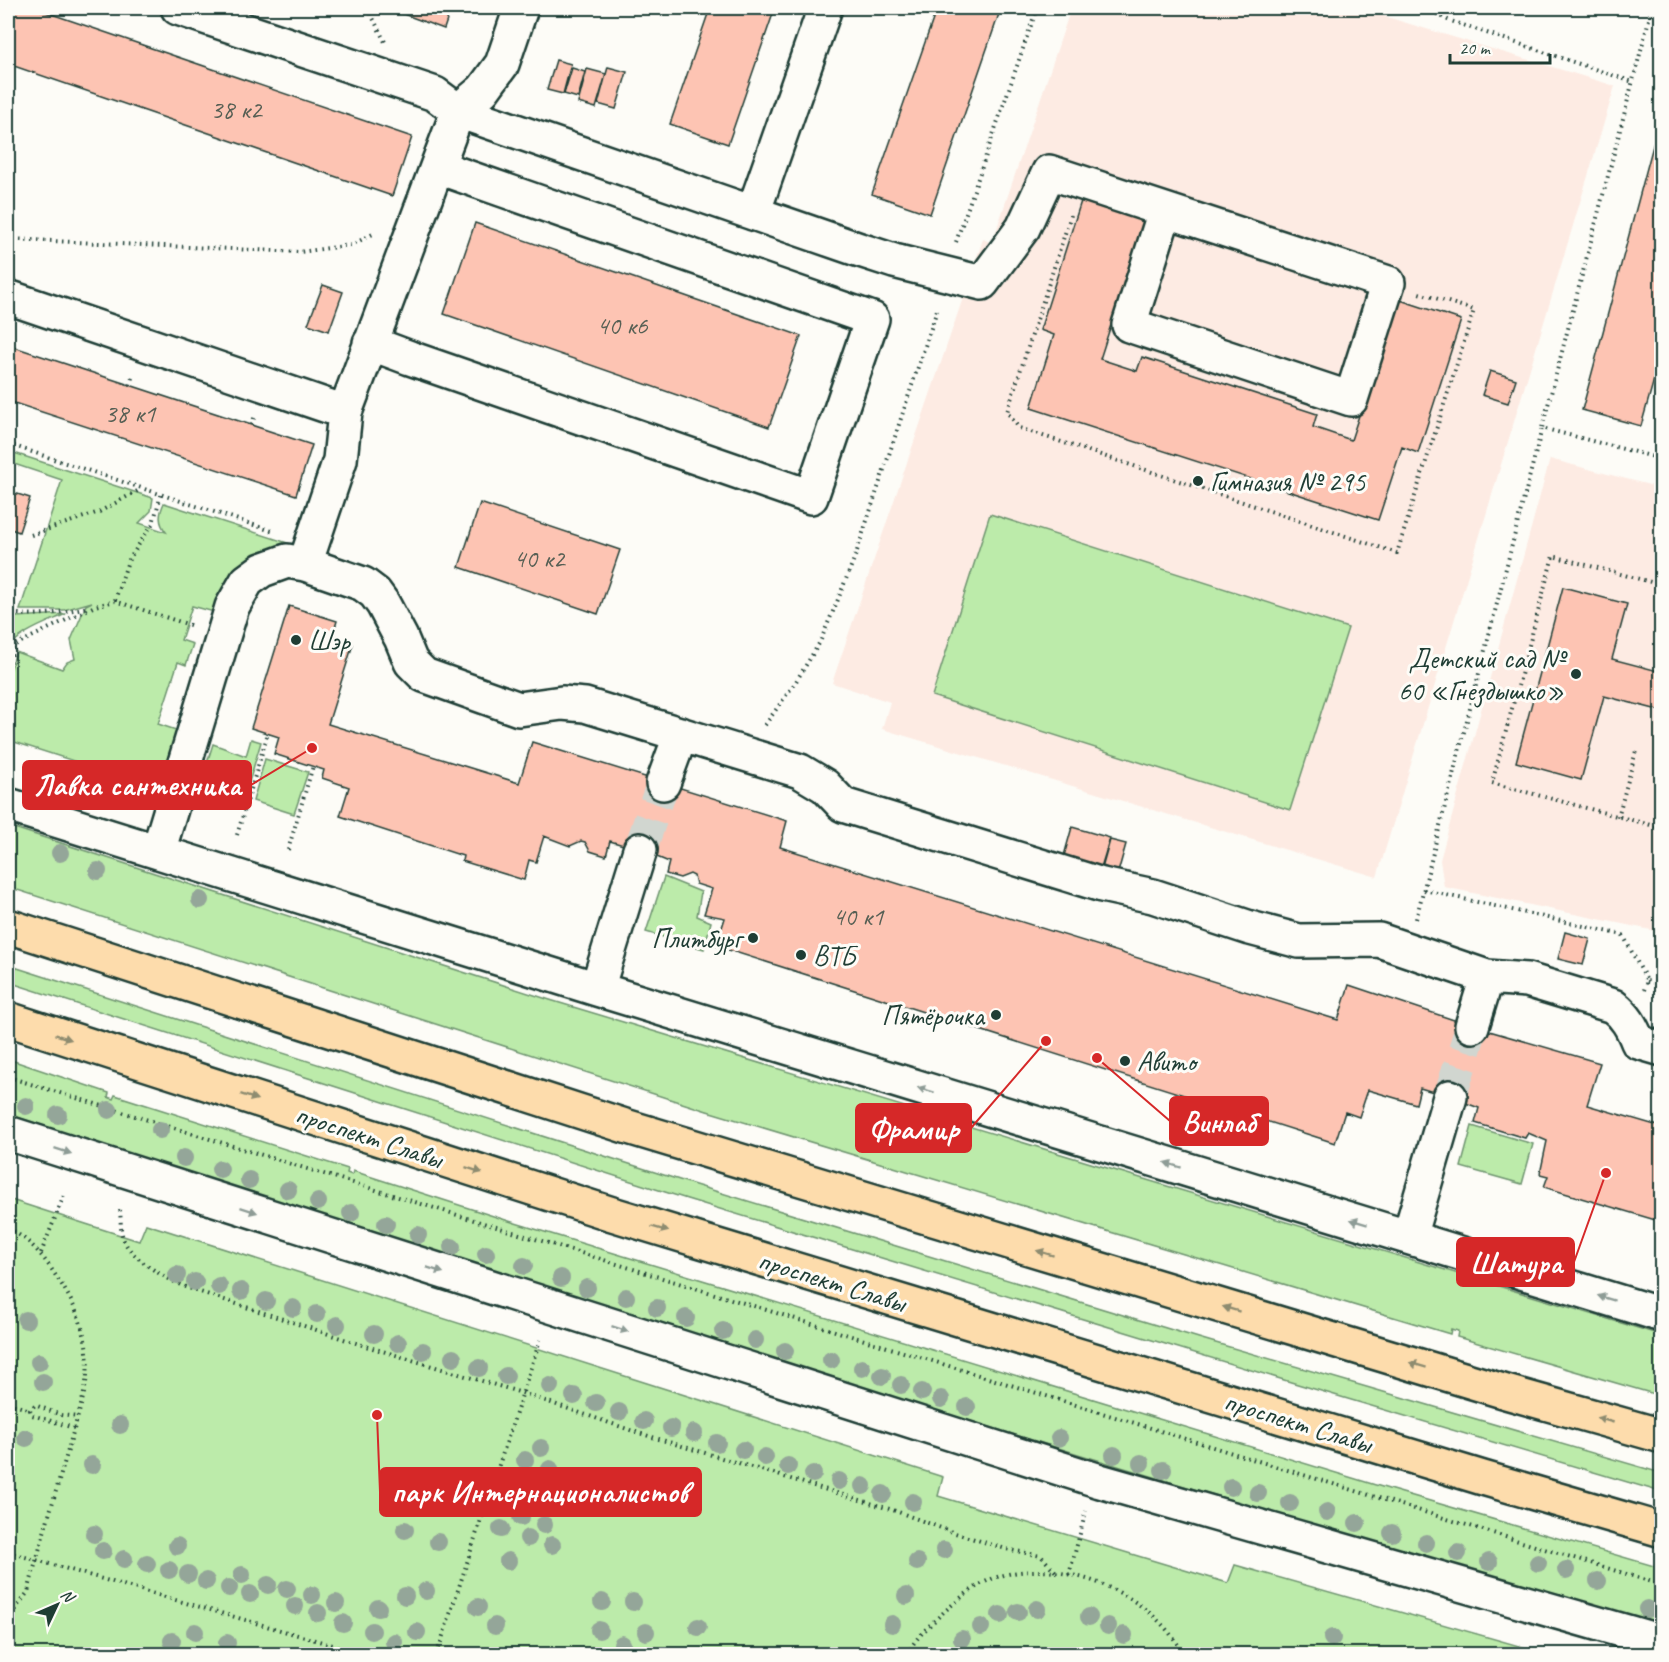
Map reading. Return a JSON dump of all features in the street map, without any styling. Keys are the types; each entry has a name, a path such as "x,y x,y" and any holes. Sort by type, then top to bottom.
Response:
{"main road":[{"path":"8,926 626,1126 1506,1392 1662,1436"},
{"name":"проспект Славы","path":"8,1019 609,1213 1483,1479 1662,1530"}],"street":[{"path":"178,8 435,94 458,111 894,261 942,288 982,283 1023,228 1049,172 1388,283 1351,399 1129,325 1165,211"},
{"path":"308,554 340,460 345,412 458,111 483,90 502,63 521,8"},
{"path":"753,213 825,8"},
{"path":"370,342 421,362 811,497 872,319 438,167"},
{"path":"8,297 345,412"},
{"path":"158,852 238,593 247,581 261,570 308,554 375,593 401,638 411,662 423,675 519,709 562,704 585,705 681,734 801,771 825,786 843,805 1250,928 1299,941 1379,940 1487,977 1527,980 1613,1006 1623,1014 1638,1042 1662,1049"},
{"path":"663,783 681,734"},
{"path":"8,805 597,989 1662,1315"},
{"path":"597,989 640,850"},
{"path":"1472,1026 1487,977"},
{"path":"1409,1237 1450,1097"},
{"path":"8,1133 1100,1481 1662,1642"}],"path":[{"path":"368,8 385,41 388,52"},
{"path":"783,700 820,642 837,602 885,467 942,288 1037,8"},
{"path":"1426,8 1448,20 1633,82"},
{"path":"1415,923 1652,8"},
{"path":"1082,183 1007,412 1019,428 1397,553 1474,310 1388,283"},
{"path":"8,239 300,252 351,245 378,231"},
{"path":"1542,429 1662,459"},
{"path":"8,444 142,488 308,554"},
{"path":"31,535 99,512 142,488"},
{"path":"115,601 128,561 153,524 161,495"},
{"path":"1662,585 1553,556 1492,783 1662,828"},
{"path":"18,614 62,613 115,601 180,621"},
{"path":"8,648 94,606"},
{"path":"8,667 15,645"},
{"path":"237,835 268,733"},
{"path":"1618,817 1636,751"},
{"path":"288,850 313,766"},
{"path":"1424,890 1623,935 1647,981 1641,999"},
{"path":"1647,981 1655,983 1662,979"},
{"path":"8,1077 1662,1586"},
{"path":"41,1253 65,1193"},
{"path":"120,1210 123,1240 147,1266 185,1287 358,1344 522,1393 671,1443 893,1510 952,1532 1041,1557 1056,1572"},
{"path":"8,1229 41,1253 72,1299 87,1353 85,1386 78,1417 28,1592 13,1612 8,1611"},
{"path":"437,1654 540,1341"},
{"path":"8,1403 30,1410 32,1415 74,1428"},
{"path":"30,1410 35,1405 61,1415 78,1417"},
{"path":"1069,1575 1086,1510"},
{"path":"8,1552 364,1654"},
{"path":"908,1654 912,1645 935,1620 961,1597 987,1581 1014,1573 1041,1570 1091,1579 1130,1600 1151,1615 1171,1634 1184,1654"}],"shaded area":[{"name":"Гимназия № 295","path":"1071,8 1357,8 1615,86 1377,877 882,729 890,702 832,683 983,239 992,243"},
{"name":"Детский сад № 60 «Гнездышко»","path":"1550,459 1661,488 1661,932 1444,887 1440,860"}],"green space":[{"path":"8,451 153,498 151,511 139,523 166,532 160,518 164,503 288,543 277,548 214,612 192,606 181,640 193,644 186,665 178,662 158,724 179,731 161,789 8,740 8,677 16,652 62,669 67,662 75,659 71,640 86,605 92,602 64,610 20,610 62,480 8,462"},
{"path":"990,514 1348,628 1290,810 932,696"},
{"path":"8,614 16,617 66,614 24,634 8,652"},
{"path":"251,739 261,742 244,799 200,785 213,744 246,756"},
{"path":"265,759 308,772 294,814 253,801"},
{"path":"8,826 550,1000 1661,1335 1661,1396 1457,1337 1458,1331 1451,1329 1450,1334 707,1111 8,887"},
{"path":"664,877 701,892 697,916 711,922 704,949 646,932"},
{"path":"8,965 692,1184 1202,1339 1661,1473 1661,1492 687,1199 8,982"},
{"path":"8,1059 109,1093 108,1097 113,1099 115,1095 348,1169 347,1173 352,1175 353,1171 512,1222 1392,1490 1661,1568 1661,1624 1039,1442 626,1314 8,1114"},
{"path":"1472,1126 1533,1144 1522,1184 1461,1167"},
{"path":"8,1199 139,1241 146,1224 943,1477 938,1496 1228,1583 1235,1565 1547,1654 8,1654"}],"building":[{"path":"8,8 34,8 412,137 392,196 8,64"},
{"path":"387,8 451,8 444,29"},
{"path":"710,8 775,8 728,144 670,124"},
{"path":"937,8 1001,8 930,214 872,194"},
{"path":"556,60 571,64 563,94 547,90"},
{"path":"608,67 627,72 616,109 598,104"},
{"path":"572,68 585,72 578,98 564,94"},
{"path":"587,69 606,74 596,108 578,103"},
{"path":"1662,112 1662,351 1641,426 1582,410"},
{"path":"1082,198 1145,219 1100,359 1137,371 1142,357 1317,414 1313,427 1351,440 1397,299 1461,320 1418,453 1402,447 1378,520 1031,408 1054,335 1040,330"},
{"path":"475,223 801,336 769,427 444,314"},
{"path":"323,285 343,292 329,331 308,324"},
{"path":"8,345 312,445 296,495 8,401"},
{"path":"1490,371 1516,379 1508,403 1482,395"},
{"path":"8,491 30,498 19,532 8,528"},
{"path":"480,503 620,550 598,614 459,567"},
{"path":"1563,587 1627,604 1612,659 1662,672 1662,711 1604,696 1581,780 1516,762"},
{"path":"289,606 337,621 332,637 353,644 328,724 519,783 532,742 787,821 780,847 1338,1020 1349,985 1472,1026 1600,1063 1587,1105 1662,1127 1662,1222 1544,1187 1548,1176 1540,1174 1547,1141 1528,1133 1525,1138 1475,1123 1479,1108 1450,1097 1420,1088 1416,1104 1368,1090 1359,1117 1345,1112 1335,1143 716,946 725,918 704,914 712,889 696,884 694,876 690,874 680,878 666,874 669,862 640,850 610,841 606,856 590,851 585,842 581,841 570,846 544,836 536,862 529,860 524,880 462,861 463,856 340,816 349,787 322,778 324,770 274,754 279,737 251,728"},
{"path":"1072,827 1110,838 1099,874 1062,863"},
{"path":"1110,840 1126,844 1117,876 1101,872"},
{"path":"1565,932 1590,939 1583,965 1558,959"}],"tunnel":[{"path":"640,850 663,783"},
{"path":"1450,1097 1472,1026"}],"place":[{"name":"Гимназия № 295","path":"1198,481"},
{"name":"Шэр","path":"296,640"},
{"name":"Детский сад № 60 «Гнездышко»","path":"1576,674"},
{"name":"Лавка сантехника","path":"312,748"},
{"name":"Плитбург","path":"753,938"},
{"name":"ВТБ","path":"801,955"},
{"name":"Пятёрочка","path":"996,1015"},
{"name":"Фрамир","path":"1046,1041"},
{"name":"Винлаб","path":"1097,1058"},
{"name":"Авито","path":"1125,1061"},
{"name":"Шатура","path":"1606,1173"},
{"name":"парк Интернационалистов","path":"377,1415"}]}
